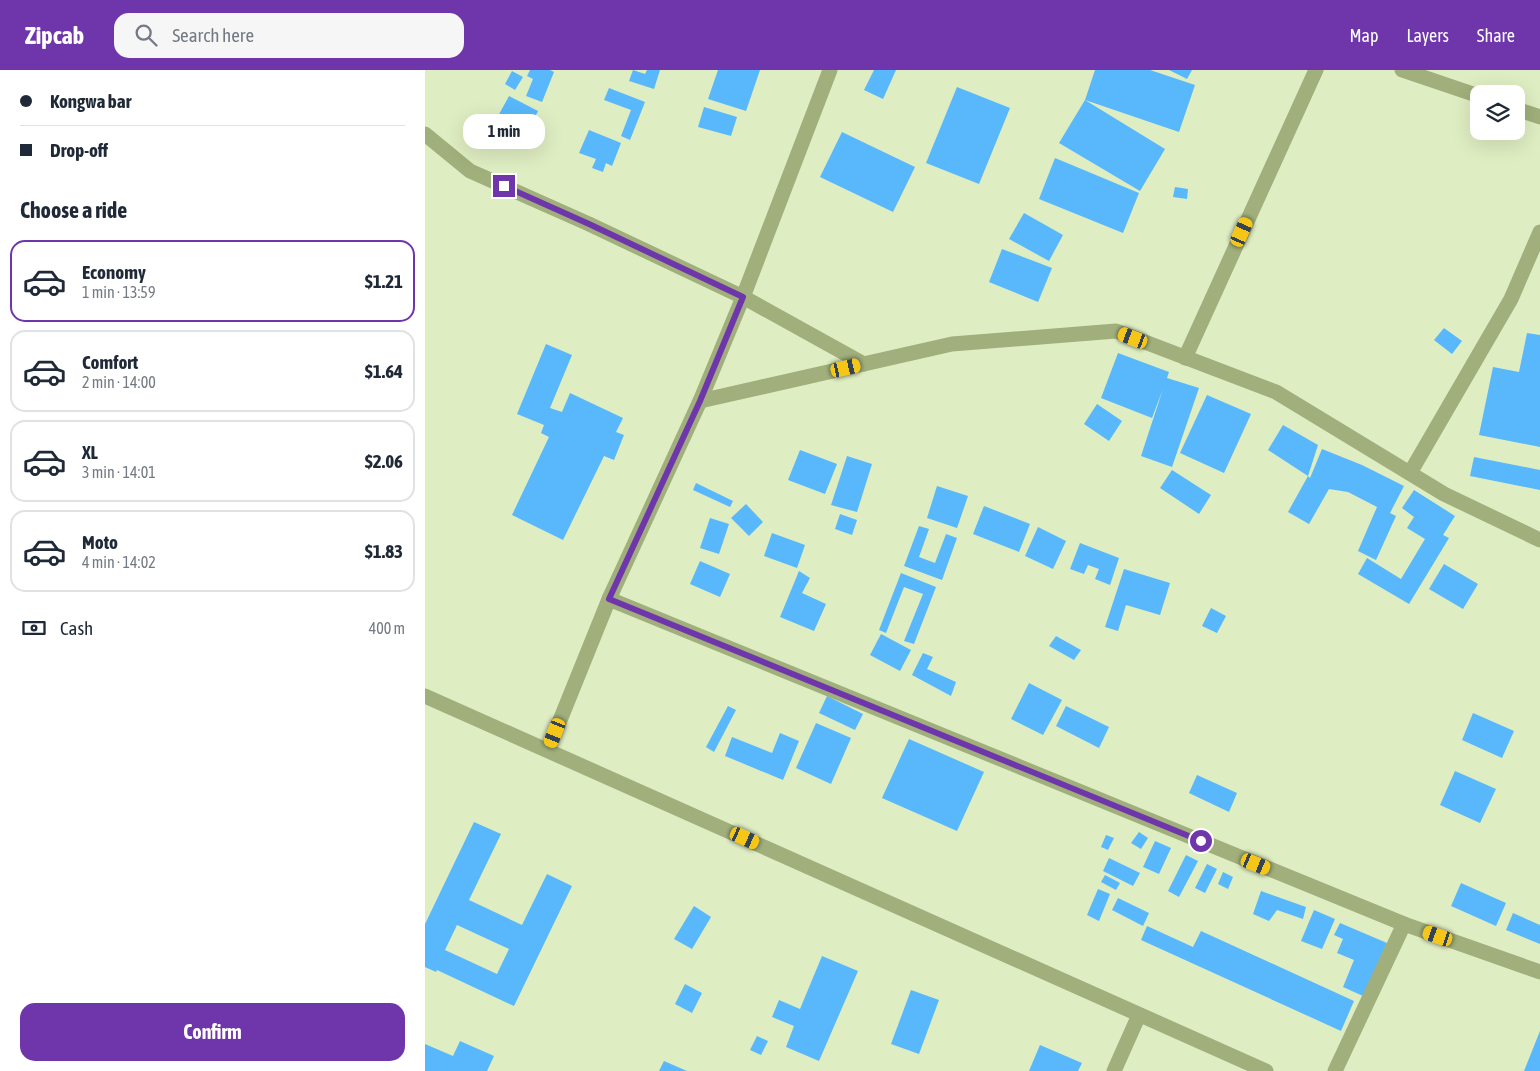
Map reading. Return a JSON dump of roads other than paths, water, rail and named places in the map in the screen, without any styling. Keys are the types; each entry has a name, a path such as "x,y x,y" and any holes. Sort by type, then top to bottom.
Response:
{"street":[{"path":"549,750 609,599 700,401 743,297 830,70"},
{"path":"1185,358 1316,70"},
{"path":"1402,70 1470,93"},
{"path":"1525,112 1540,117"},
{"path":"425,134 470,171 589,224 743,297 864,364"},
{"path":"1409,473 1511,299 1540,232"},
{"path":"700,401 952,344 1116,332 1276,392 1444,494 1540,540"},
{"path":"609,599 1404,924 1540,972"},
{"path":"425,696 1266,1071"},
{"path":"1335,1071 1404,924"},
{"path":"1114,1071 1139,1015"}]}
